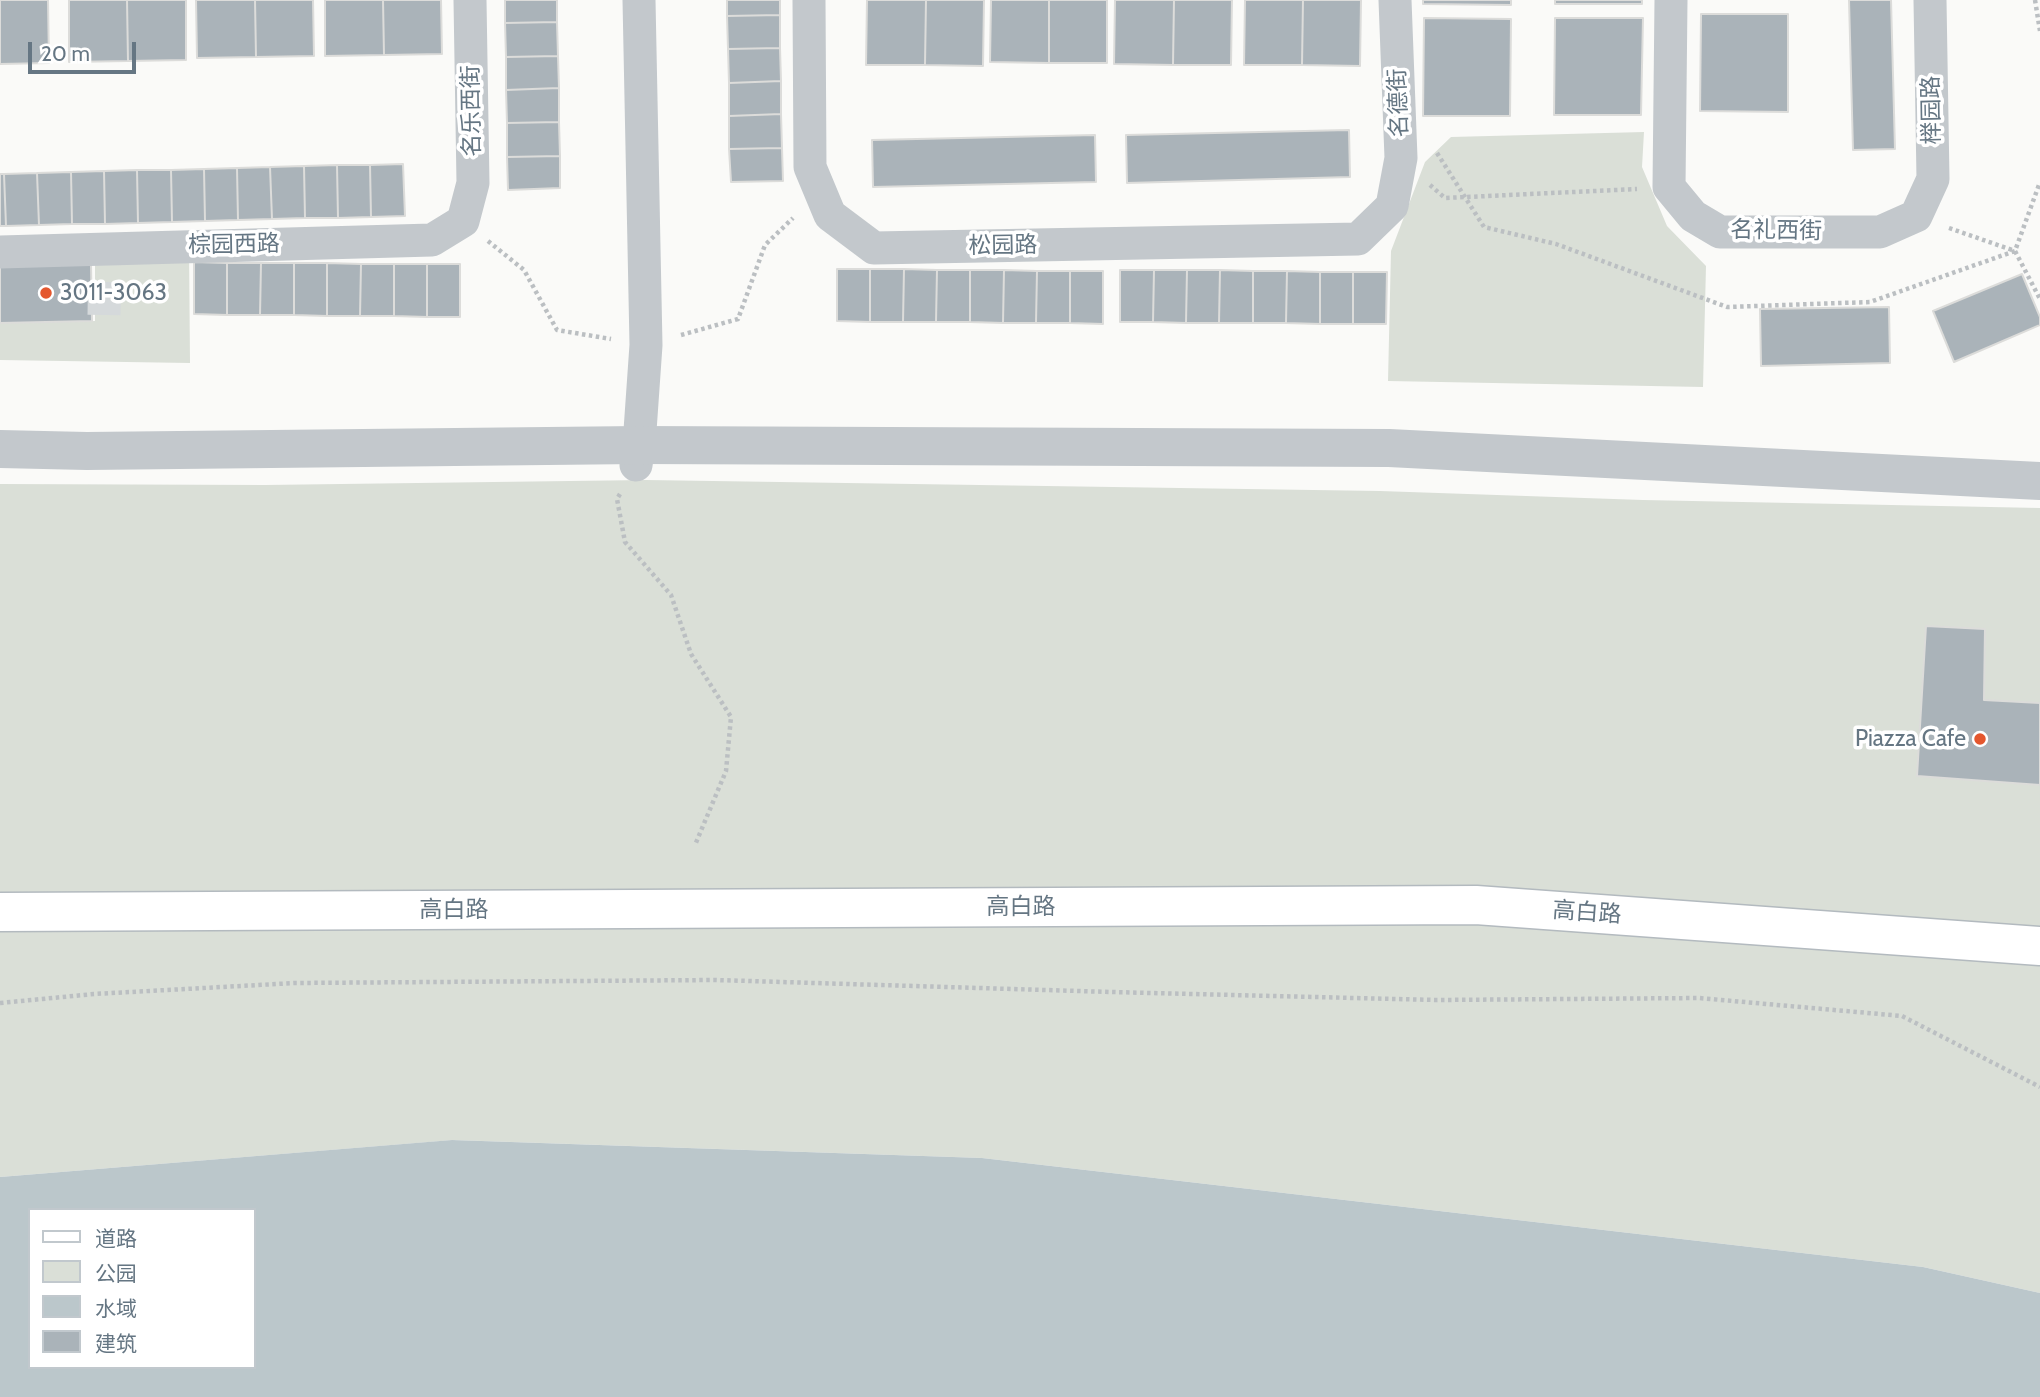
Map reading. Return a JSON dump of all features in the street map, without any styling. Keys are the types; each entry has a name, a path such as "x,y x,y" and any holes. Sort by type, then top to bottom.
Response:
{"main road":[{"name":"高白路","path":"0,912 1476,905 2040,946"}],"street":[{"name":"名乐西街","path":"463,221 473,183 470,0"},
{"path":"638,455 646,345 639,0"},
{"name":"松园路","path":"809,0 810,167 830,215 874,248 1358,239 1392,206"},
{"name":"名德街","path":"1392,206 1401,158 1395,0"},
{"path":"1670,187 1671,0"},
{"name":"榉园路","path":"1916,216 1933,179 1930,0"},
{"name":"名礼西街","path":"1670,187 1693,216 1720,232 1880,232 1916,216"},
{"name":"棕园西路","path":"0,251 432,240 463,221"},
{"path":"0,449 638,455 1389,447 2040,481"}],"path":[{"path":"2035,0 2040,31"},
{"path":"1401,158 1445,198 1670,187"},
{"path":"2015,251 2040,182"},
{"path":"463,221 524,270 557,330 646,345 738,319 765,245 820,192"},
{"path":"1916,216 2015,251 2040,299"},
{"path":"638,455 617,499 625,542 671,595 691,654 731,717 726,771 695,845"},
{"path":"0,1003 94,994 295,983 702,980 1422,999 1699,998 1902,1016 2040,1087"}],"green space":[{"path":"1644,132 1642,167 1667,226 1706,266 1703,387 1388,381 1391,251 1425,162 1451,137"},
{"path":"189,246 190,363 0,360 0,323 95,321 95,249"},
{"path":"646,480 1380,491 1643,500 2040,508 2040,1293 1923,1267 982,1158 453,1140 0,1177 0,484 265,485"}],"water":[{"path":"452,1140 982,1158 1923,1267 2040,1293 2040,1397 0,1397 0,1177"}],"building":[{"path":"0,0 48,0 49,63 0,64"},
{"path":"69,0 127,0 128,61 69,62"},
{"path":"127,0 186,0 186,60 128,61"},
{"path":"196,0 255,0 256,57 197,58"},
{"path":"255,0 313,0 314,56 256,57"},
{"path":"325,0 383,0 384,55 325,56"},
{"path":"383,0 441,0 442,54 384,55"},
{"path":"505,0 557,0 557,22 505,23"},
{"path":"727,0 780,0 780,15 727,16"},
{"path":"867,0 926,0 925,65 866,65"},
{"path":"926,0 984,0 983,66 925,65"},
{"path":"991,0 1049,0 1049,63 990,62"},
{"path":"1049,0 1107,0 1107,63 1049,63"},
{"path":"1115,0 1174,0 1173,65 1114,64"},
{"path":"1174,0 1232,0 1231,65 1173,65"},
{"path":"1245,0 1303,0 1302,65 1244,65"},
{"path":"1303,0 1361,0 1360,66 1302,65"},
{"path":"1423,0 1511,0 1511,5 1423,4"},
{"path":"1555,0 1642,0 1642,4 1555,4"},
{"path":"1849,0 1891,0 1895,149 1853,150"},
{"path":"1701,14 1788,14 1788,112 1700,111"},
{"path":"780,15 780,48 728,49 727,16"},
{"path":"1424,18 1511,19 1510,116 1423,116"},
{"path":"1555,18 1643,18 1641,115 1554,115"},
{"path":"557,22 558,56 506,57 505,23"},
{"path":"780,48 781,81 729,83 728,49"},
{"path":"558,56 559,88 506,90 506,57"},
{"path":"781,81 781,114 729,116 729,83"},
{"path":"559,88 559,122 507,123 506,90"},
{"path":"781,114 782,148 729,149 729,116"},
{"path":"559,122 560,156 507,157 507,123"},
{"path":"1349,130 1350,177 1127,183 1126,135"},
{"path":"1095,135 1096,182 873,187 872,140"},
{"path":"782,148 783,181 731,182 729,149"},
{"path":"560,156 560,188 508,190 507,157"},
{"path":"403,164 405,216 371,217 370,165"},
{"path":"337,165 370,165 371,217 338,218"},
{"path":"337,165 338,218 305,218 304,166"},
{"path":"304,166 305,218 272,219 270,167"},
{"path":"270,167 272,219 238,220 237,168"},
{"path":"237,168 238,220 205,221 204,169"},
{"path":"204,169 205,221 172,222 171,170"},
{"path":"137,170 138,223 105,224 104,171"},
{"path":"137,170 171,170 172,222 138,223"},
{"path":"104,171 105,224 72,224 71,172"},
{"path":"71,172 72,224 39,225 37,173"},
{"path":"37,173 39,225 6,226 4,174"},
{"path":"0,174 4,174 6,226 0,226"},
{"path":"194,262 227,263 227,315 194,314"},
{"path":"227,263 261,263 260,315 227,315"},
{"path":"261,263 294,263 294,315 260,315"},
{"path":"294,263 327,263 327,316 294,315"},
{"path":"327,263 361,264 360,316 327,316"},
{"name":"3011-3063","path":"91,264 92,321 0,323 0,266"},
{"path":"361,264 394,264 394,316 360,316"},
{"path":"394,264 427,264 427,317 394,316"},
{"path":"427,264 460,264 460,317 427,317"},
{"path":"837,269 870,269 870,322 837,321"},
{"path":"870,269 904,269 903,322 870,322"},
{"path":"904,269 937,270 936,322 903,322"},
{"path":"937,270 970,270 970,322 936,322"},
{"path":"970,270 1004,270 1003,323 970,322"},
{"path":"1004,270 1037,271 1036,323 1003,323"},
{"path":"1120,270 1154,270 1153,322 1120,322"},
{"path":"1154,270 1187,270 1186,323 1153,322"},
{"path":"1187,270 1220,270 1219,323 1186,323"},
{"path":"1220,270 1253,271 1253,323 1219,323"},
{"path":"1037,271 1070,271 1070,323 1036,323"},
{"path":"1070,271 1103,271 1103,324 1070,323"},
{"path":"1253,271 1287,271 1286,323 1253,323"},
{"path":"1287,271 1320,272 1320,324 1286,323"},
{"path":"1320,272 1353,272 1353,324 1320,324"},
{"path":"1353,272 1387,272 1386,324 1353,324"},
{"path":"2022,274 2040,317 2040,325 1954,362 1933,311"},
{"path":"1889,307 1890,363 1761,366 1760,309"},
{"name":"Piazza Cafe","path":"1926,626 1985,629 1984,700 2040,703 2040,785 1917,776"}],"tunnel":[{"path":"104,315 105,249"}],"place":[{"name":"3011-3063","path":"46,293"},
{"name":"Piazza Cafe","path":"1980,739"}]}
